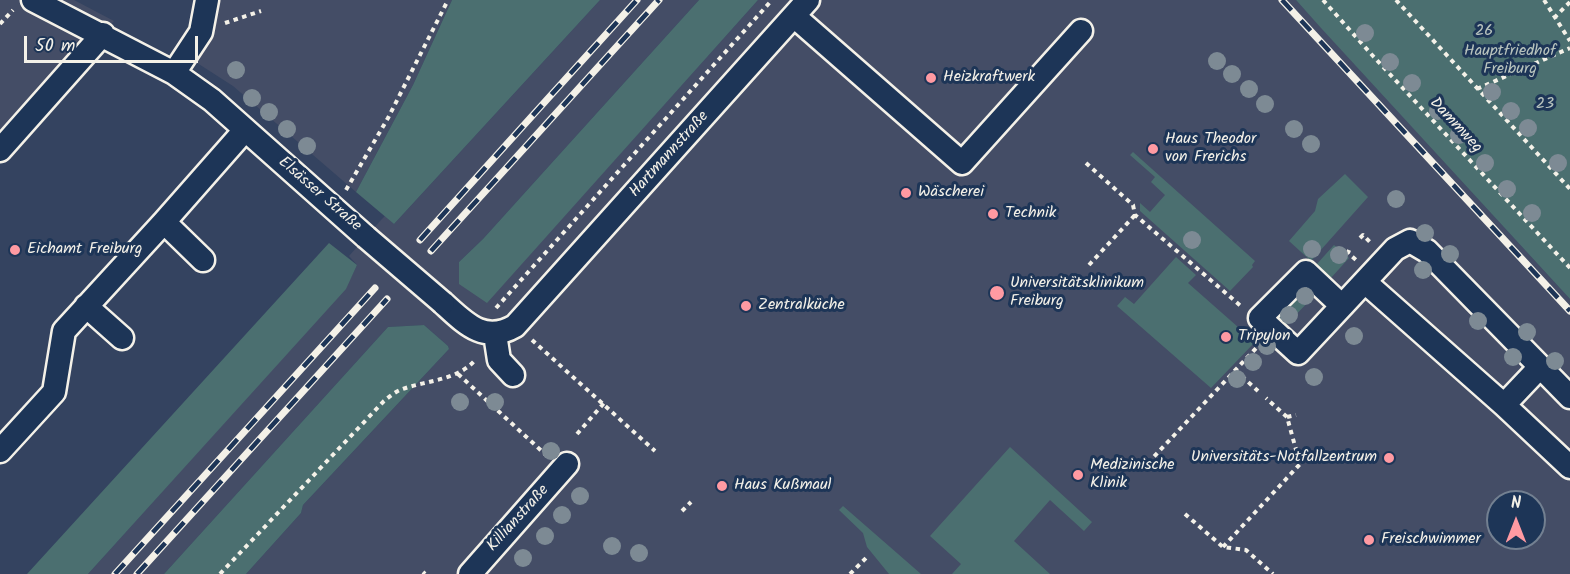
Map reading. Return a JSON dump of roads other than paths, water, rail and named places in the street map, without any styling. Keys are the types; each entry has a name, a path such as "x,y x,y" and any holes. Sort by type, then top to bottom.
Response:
{"street":[{"path":"174,73 201,32 207,0"},
{"name":"Elsässer Straße","path":"24,4 102,34 174,73 212,100 366,237 473,328 499,331"},
{"path":"801,8 962,163 1081,31"},
{"name":"Hartmannstraße","path":"499,331 532,309 801,8"},
{"path":"0,150 102,34"},
{"path":"0,451 54,392 64,331 245,130"},
{"path":"164,222 203,260"},
{"path":"1342,306 1306,272 1260,318 1298,353 1365,282 1395,249 1410,241 1427,251 1570,397"},
{"path":"1365,282 1504,405 1570,467"},
{"path":"86,306 122,338"},
{"path":"499,331 499,360 513,375"},
{"path":"1504,405 1540,367"},
{"name":"Killianstraße","path":"470,574 565,467"}],"railway":[{"path":"420,240 637,0"},
{"path":"431,251 659,0"},
{"path":"1282,0 1570,311"},
{"path":"115,574 375,288"},
{"path":"137,574 387,299"}],"place":[{"name":"Heizkraftwerk","path":"931,78"},
{"name":"Haus Theodor von Frerichs","path":"1153,149"},
{"name":"Wäscherei","path":"906,193"},
{"name":"Technik","path":"993,214"},
{"name":"Eichamt Freiburg","path":"15,250"},
{"name":"Universitätsklinikum Freiburg","path":"997,293"},
{"name":"Zentralküche","path":"746,306"},
{"name":"Tripylon","path":"1226,337"},
{"name":"Universitäts-Notfallzentrum","path":"1389,458"},
{"name":"Medizinische Klinik","path":"1078,475"},
{"name":"Haus Kußmaul","path":"722,486"},
{"name":"Freischwimmer","path":"1369,540"}],"park label":[{"name":"26","path":"1484,32"},
{"name":"Hauptfriedhof Freiburg","path":"1510,61"},
{"name":"23","path":"1545,105"}]}
